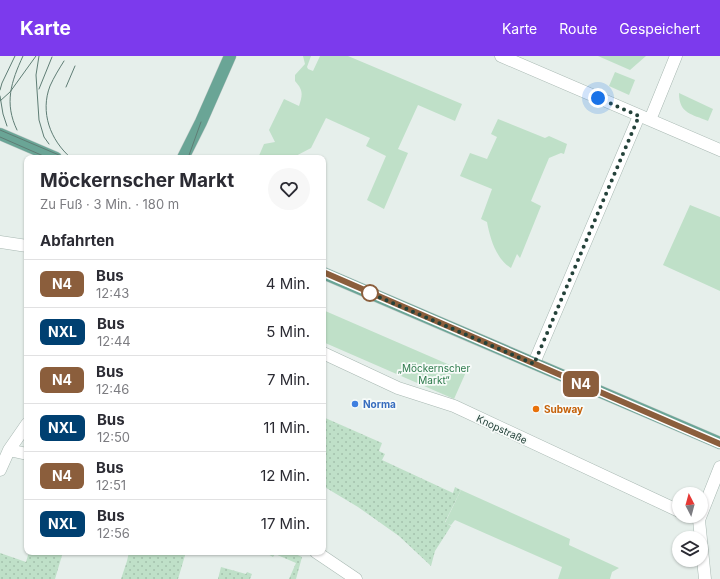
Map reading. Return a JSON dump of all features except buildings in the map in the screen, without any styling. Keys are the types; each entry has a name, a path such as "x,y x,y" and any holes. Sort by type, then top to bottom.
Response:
{"main road":[{"path":"184,155 201,122 230,56"},
{"path":"0,134 49,155"},
{"path":"326,273 720,444"}],"street":[{"path":"501,56 720,150"},
{"path":"534,364 645,118 676,56"},
{"path":"0,242 24,246"},
{"name":"Knopstraße","path":"326,355 398,388 454,406 672,508"},
{"path":"0,470 9,450 24,428"},
{"path":"9,450 24,453"},
{"path":"708,491 720,467"},
{"path":"696,523 705,579"},
{"path":"320,555 356,579"}],"green space":[{"path":"303,56 311,56 307,67 313,71 320,56 348,56 462,104 455,121 418,105 398,149 408,153 384,209 367,200 386,156 366,146 370,138 326,118 311,148 298,155 259,155 264,144 275,142 269,130 284,99 299,106 302,92 295,81 295,75 305,64"},
{"path":"598,56 646,56 630,70"},
{"path":"615,72 635,80 629,95 609,86"},
{"path":"679,93 713,109 708,121 692,115 684,109 681,105"},
{"path":"498,119 545,138 549,136 567,144 564,154 561,153 549,158 531,201 541,206 520,258 517,254 511,268 501,259 494,248 487,222 481,219 492,189 460,176 470,153 487,159 497,137 491,134"},
{"path":"690,205 720,217 720,291 663,265"},
{"name":"„Möckernscher Markt“","path":"326,311 466,372 454,399 326,343"},
{"path":"326,418 382,443 379,451 385,454 382,460 453,493 455,487 461,490 445,522 451,526 435,551 431,566 399,536 358,507 326,488"},
{"path":"461,490 570,539 569,545 619,568 612,572 610,579 558,579 562,567 455,520 451,525 445,523"},
{"path":"0,553 26,562 28,555 62,555 55,579 0,579"},
{"path":"128,555 185,555 178,579 121,579"},
{"path":"277,555 298,555 302,557 296,579 289,579 296,563"},
{"path":"221,567 246,574 247,572 252,574 250,579 218,579"}],"tram line":[{"path":"0,90 15,56"},
{"path":"17,130 13,120 10,102 12,84 23,56"},
{"path":"0,101 10,92 36,56"},
{"path":"39,56 36,75 39,120 44,137 49,144"},
{"path":"39,89 52,57"},
{"path":"64,61 50,86 46,106 52,134 57,143 68,155"},
{"path":"66,87 75,66"},
{"path":"0,96 7,126"},
{"path":"189,155 201,122"},
{"path":"0,130 59,155"},
{"path":"0,137 41,155"},
{"path":"326,269 720,440"},
{"path":"326,277 720,448"}],"bus line":[{"name":"N4","path":"326,273 720,444"}],"place":[{"name":"Norma","path":"355,404"},
{"name":"Subway","path":"536,409"}],"route":[{"path":"370,293 365,291 534,364 639,116 598,98"}]}
